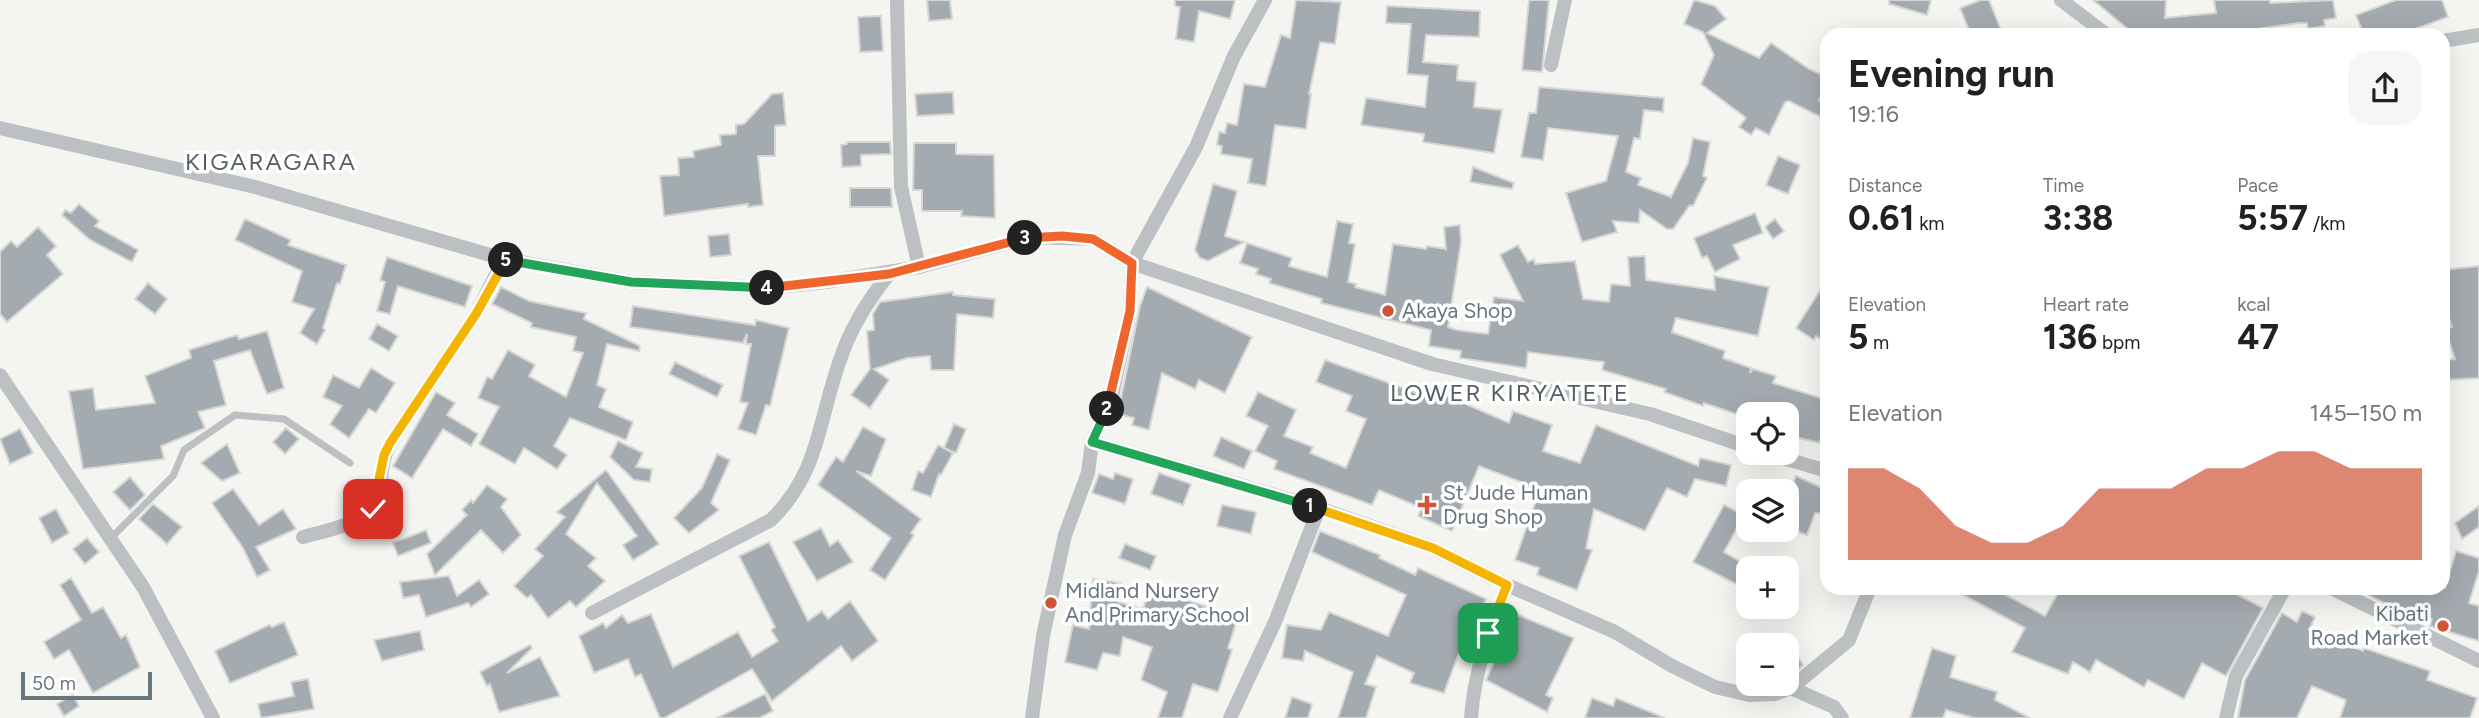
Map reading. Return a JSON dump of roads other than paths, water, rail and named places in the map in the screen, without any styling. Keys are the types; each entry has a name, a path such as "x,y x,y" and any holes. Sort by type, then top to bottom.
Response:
{"street":[{"path":"897,0 901,187 919,267"},
{"path":"1032,718 1065,535 1088,473 1092,442 1112,396 1130,311 1132,263 1196,147 1234,56 1265,0"},
{"path":"1551,65 1565,0"},
{"path":"2061,0 2098,28"},
{"path":"2450,40 2479,35"},
{"path":"0,128 255,187 504,260 631,282 769,288 889,274 1029,237 1093,239 1132,263 1432,364 1650,414 1736,443"},
{"path":"303,537 364,517 373,509 384,455 390,443 476,314 504,260"},
{"path":"592,613 771,520 789,502 801,485 819,440 839,362 869,298 889,274"},
{"path":"0,375 154,605 213,718"},
{"path":"1092,442 1319,508 1433,548 1507,585 1615,632 1672,666 1715,687 1736,692"},
{"path":"1799,463 1820,469"},
{"path":"1230,718 1275,622 1319,508"},
{"path":"1471,718 1472,697 1488,633 1507,585"},
{"path":"1799,681 1850,640 1868,595"},
{"path":"2226,718 2236,676 2281,595"},
{"path":"2346,595 2479,661"},
{"path":"1799,692 1834,707 1842,718"}],"lane":[{"path":"110,538 173,476 184,450 235,415 284,419 350,463"}],"place":[{"name":"Akaya Shop","path":"1388,311"},
{"name":"St Jude Human Drug Shop","path":"1427,505"},
{"name":"Midland Nursery And Primary School","path":"1051,603"},
{"name":"Kibati Road Market","path":"2443,626"}],"district":[{"name":"KIGARAGARA","path":"271,162"},
{"name":"LOWER KIRYATETE","path":"1510,393"}]}
